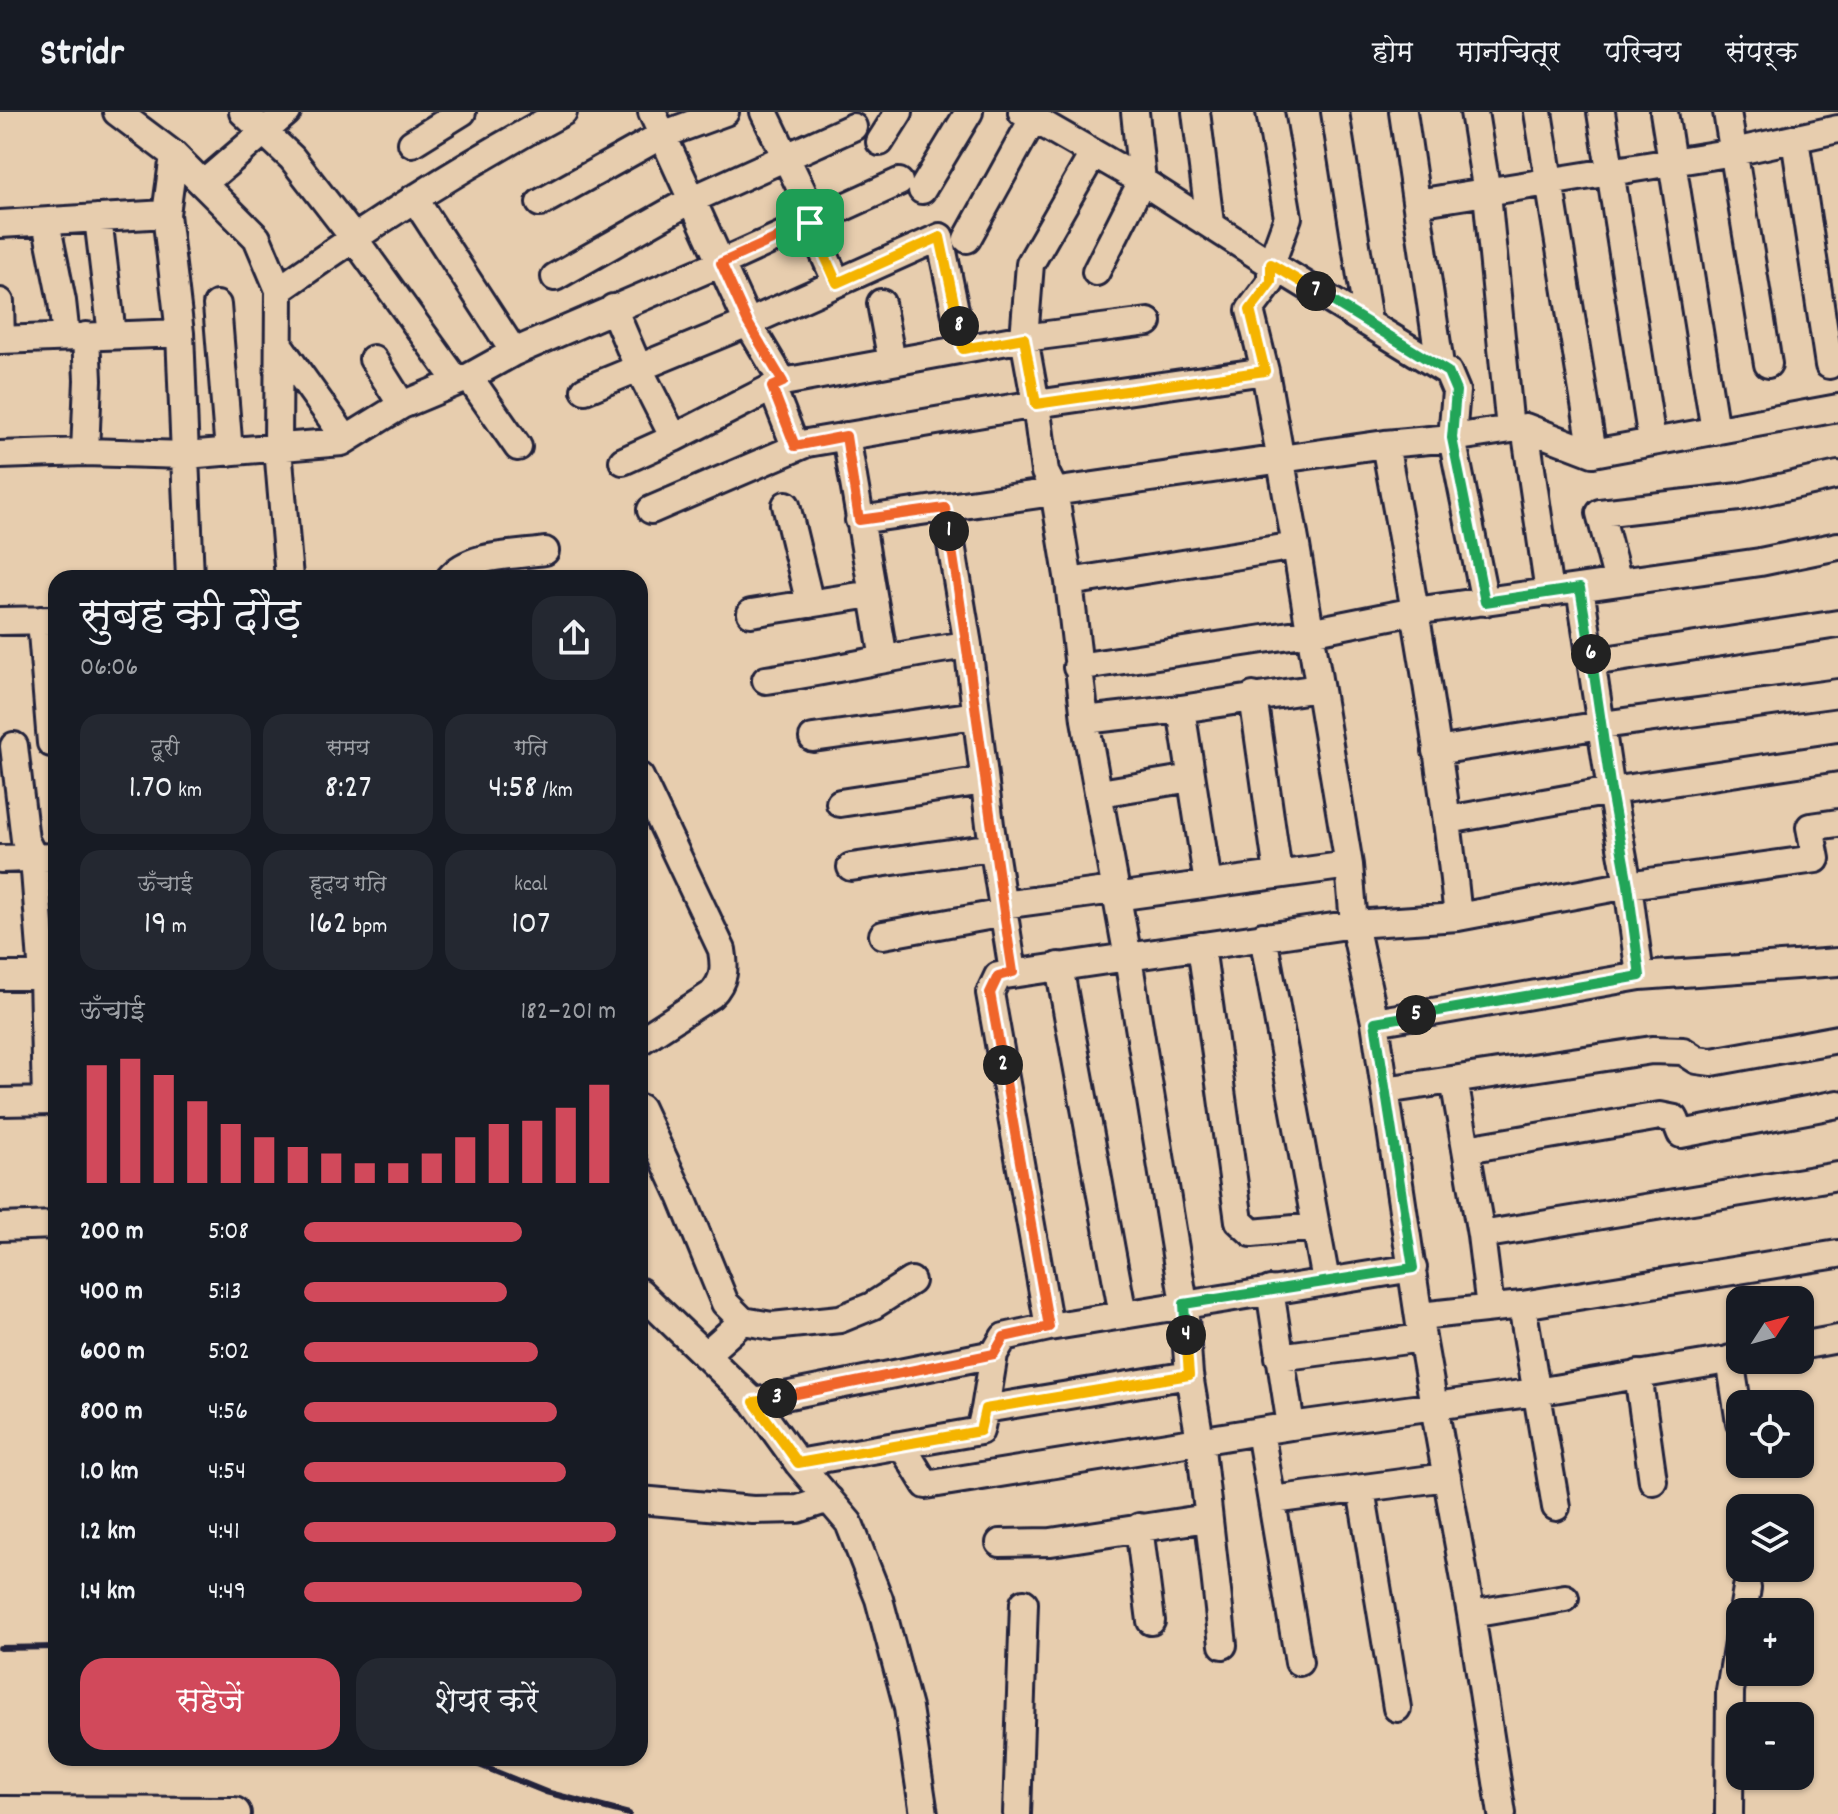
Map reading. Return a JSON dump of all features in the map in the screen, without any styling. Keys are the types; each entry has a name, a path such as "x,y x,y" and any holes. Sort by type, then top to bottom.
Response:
{"main road":[{"path":"0,1813 234,1814"}],"street":[{"path":"117,112 174,155 257,238 279,290 278,448 288,570"},
{"path":"243,112 292,158 518,447"},
{"path":"203,184 287,112"},
{"path":"412,143 462,112"},
{"path":"540,203 657,123 725,112"},
{"path":"764,112 837,283"},
{"path":"880,142 899,112"},
{"path":"0,455 85,452 186,455 342,442 402,405 514,352 813,222 911,186 969,112"},
{"path":"1096,272 1142,181 1135,112"},
{"path":"1196,112 1210,223"},
{"path":"1270,112 1288,217 1271,264 1271,282 1250,310 1265,371 1296,546 1349,865 1354,924 1375,1022 1421,1327 1502,1814"},
{"path":"1335,112 1368,321"},
{"path":"1403,112 1440,365"},
{"path":"1474,112 1487,193 1509,419 1519,428 1593,453 1838,408"},
{"path":"1538,112 1593,453"},
{"path":"1601,112 1652,441"},
{"path":"1664,112 1715,431"},
{"path":"1727,112 1768,364"},
{"path":"967,239 1028,115 1064,125 1093,154 1440,365 1448,372 1456,391 1452,438 1485,602"},
{"path":"279,290 353,237 546,116"},
{"path":"657,123 778,385 795,446"},
{"path":"555,277 691,200 853,127"},
{"path":"1417,203 1734,152 1838,129"},
{"path":"1795,139 1829,365"},
{"path":"1093,154 1030,264 1024,338 1045,472 1054,490 1069,582 1085,720 1128,958 1184,1304 1189,1375 1200,1440 1223,1645"},
{"path":"174,155 166,214 180,333 190,570"},
{"path":"414,198 514,352"},
{"path":"0,224 166,214"},
{"path":"98,218 112,335"},
{"path":"46,222 88,380 85,452"},
{"path":"585,390 748,323 940,237 963,349"},
{"path":"0,302 0,340 180,333"},
{"path":"881,303 892,362"},
{"path":"217,305 229,452"},
{"path":"613,308 674,438"},
{"path":"623,461 778,385 1024,338 1148,322"},
{"path":"279,345 346,439"},
{"path":"373,359 402,405"},
{"path":"651,510 795,446 1036,404 1265,371"},
{"path":"859,520 1054,490 1519,428"},
{"path":"1519,428 1549,593"},
{"path":"846,436 884,659"},
{"path":"1385,444 1448,820 1458,917"},
{"path":"1618,582 1600,513 1739,497 1838,475"},
{"path":"786,505 810,604"},
{"path":"945,508 968,645 993,847 1013,972"},
{"path":"1069,582 1296,546"},
{"path":"1077,667 1310,632 1415,611 1760,562 1838,546"},
{"path":"458,570 474,561 545,551"},
{"path":"1580,588 1640,976"},
{"path":"751,613 872,594"},
{"path":"0,621 48,620"},
{"path":"1592,662 1838,624"},
{"path":"766,680 823,673 968,645"},
{"path":"1085,720 1318,688"},
{"path":"1436,751 1838,693"},
{"path":"1253,696 1278,874"},
{"path":"1181,709 1208,884"},
{"path":"813,738 976,715"},
{"path":"48,743 7,746 25,840 45,858 48,929"},
{"path":"1448,820 1611,791 1838,757"},
{"path":"1100,793 1191,778"},
{"path":"840,803 984,781"},
{"path":"648,794 722,950 724,963 720,986 711,995 648,1036"},
{"path":"1049,1327 990,993 998,976 1354,924 1458,917 1628,885 1816,859 1810,827 1838,823"},
{"path":"851,867 993,847"},
{"path":"0,859 45,858"},
{"path":"883,935 1003,909 1349,865"},
{"path":"1263,936 1326,1281"},
{"path":"1201,946 1239,1221 1252,1233 1316,1227"},
{"path":"1375,1022 1640,976 1838,962"},
{"path":"1059,966 1123,1315"},
{"path":"0,976 48,976"},
{"path":"1385,1090 1652,1050 1683,1051 1697,1060 1712,1062 1838,1039"},
{"path":"1454,1080 1481,1235 1490,1308"},
{"path":"0,1102 48,1101"},
{"path":"1467,1149 1660,1116 1675,1119 1681,1134 1838,1104"},
{"path":"648,1125 682,1198 721,1296 743,1321 772,1326 840,1319 872,1306 911,1281"},
{"path":"1481,1235 1838,1176"},
{"path":"0,1227 48,1225"},
{"path":"1279,1357 1421,1327 1490,1308 1838,1254"},
{"path":"798,1463 980,1431 994,1354 1004,1337 1184,1304 1413,1268"},
{"path":"1270,1290 1291,1426"},
{"path":"648,1300 754,1402 798,1463 849,1523 879,1599 908,1708 924,1814"},
{"path":"1522,1305 1556,1507"},
{"path":"705,1355 743,1321"},
{"path":"1814,1343 1838,1339"},
{"path":"754,1402 994,1354"},
{"path":"902,1446 926,1485 1291,1426 1435,1408 1726,1359"},
{"path":"1638,1374 1653,1481"},
{"path":"985,1409 1189,1375"},
{"path":"1260,1431 1299,1662"},
{"path":"1273,1500 1447,1477"},
{"path":"1361,1489 1397,1708"},
{"path":"648,1501 753,1510 798,1509 829,1499"},
{"path":"1000,1543 1051,1542 1207,1518"},
{"path":"1139,1527 1151,1621"},
{"path":"1471,1614 1565,1598"},
{"path":"1017,1814 1024,1603"},
{"path":"1729,1814 1731,1686"}],"railway":[{"path":"0,1648 48,1647"},
{"path":"482,1766 546,1792 629,1814"}],"route":[{"path":"810,223 837,283 940,237 963,349 1024,338 1036,404 1265,371 1250,310 1271,282 1271,264 1448,372 1456,391 1452,438 1485,602 1580,588 1640,976 1375,1022 1413,1268 1184,1304 1189,1375 985,1409 980,1431 798,1463 754,1402 994,1354 1004,1337 1049,1327 990,993 998,976 1013,972 990,825 968,645 945,508 859,520 846,436 795,446 772,387 783,382 748,323 721,263 810,223"}]}
